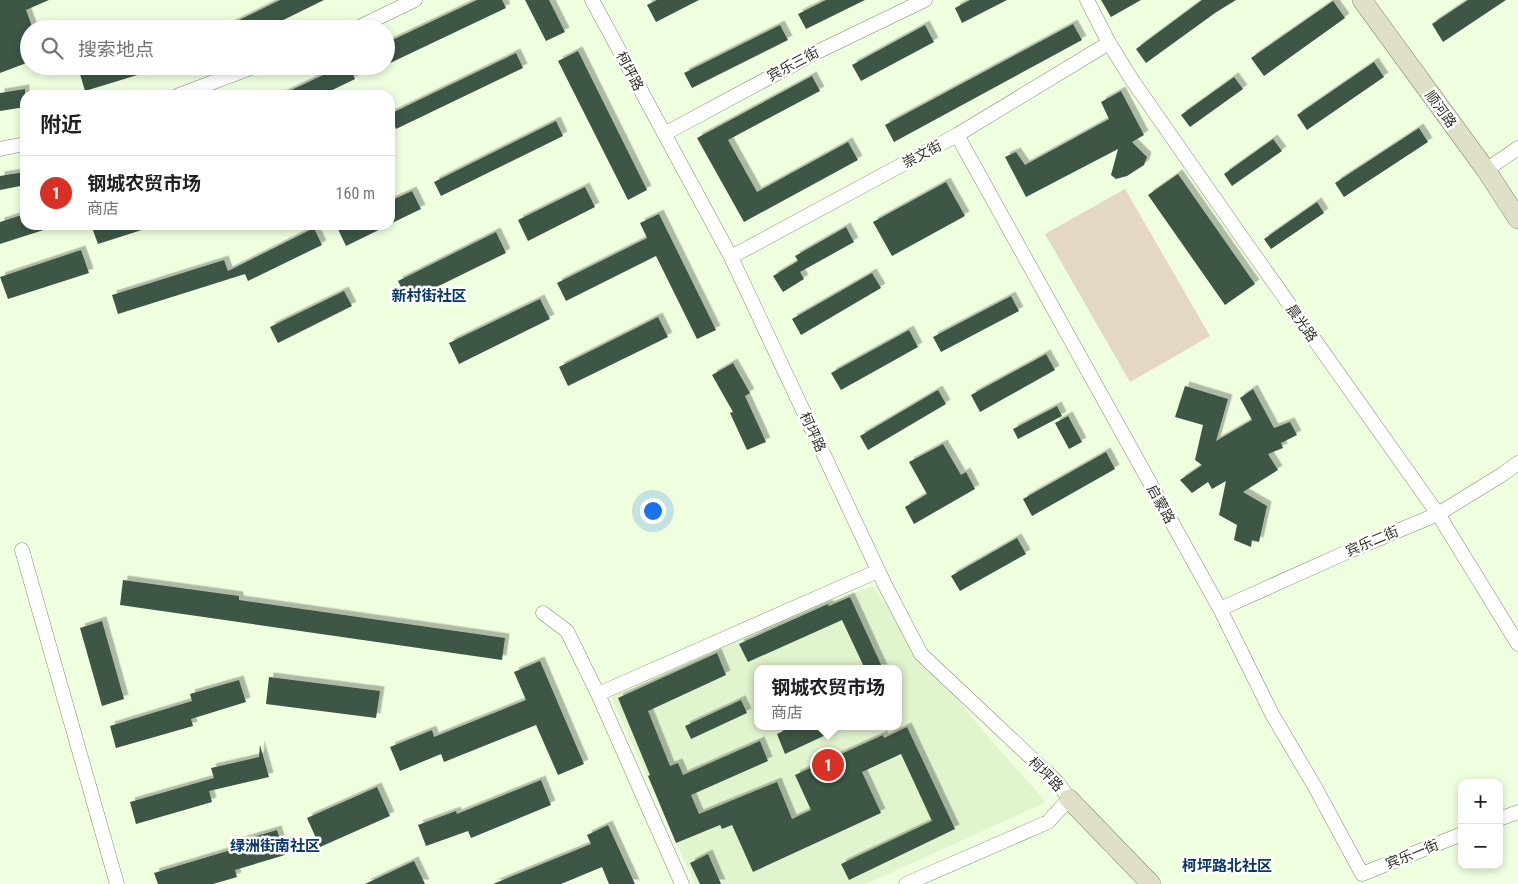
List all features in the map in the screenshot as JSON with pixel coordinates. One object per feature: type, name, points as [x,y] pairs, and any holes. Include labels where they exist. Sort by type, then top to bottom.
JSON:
[{"type":"street","points":[[374,20],[415,0]]},
{"type":"street","name":"柯坪路","points":[[592,0],[731,257],[878,571],[921,654],[1058,783],[1069,798],[1048,822],[906,884]]},
{"type":"street","name":"宾乐三街","points":[[664,134],[815,52],[926,0]]},
{"type":"street","name":"晨光路","points":[[1087,0],[1109,43],[1132,80],[1242,239],[1438,514],[1518,644]]},
{"type":"street","name":"顺河路","points":[[1362,0],[1486,170],[1518,219]]},
{"type":"street","name":"崇文街","points":[[731,257],[957,135],[1109,43]]},
{"type":"street","points":[[192,90],[232,75]]},
{"type":"street","name":"启蒙路","points":[[957,135],[1220,609],[1272,714],[1315,787],[1362,874]]},
{"type":"street","points":[[0,149],[20,145]]},
{"type":"street","points":[[1486,170],[1518,148]]},
{"type":"street","name":"宾乐二街","points":[[1220,609],[1347,552],[1438,514],[1518,463]]},
{"type":"street","points":[[22,550],[117,884]]},
{"type":"street","points":[[598,694],[878,571]]},
{"type":"street","points":[[543,613],[568,631],[682,884]]},
{"type":"street","points":[[1069,798],[1151,884]]},
{"type":"street","points":[[1503,818],[1518,812]]},
{"type":"street","name":"宾乐一街","points":[[1362,874],[1458,836]]},
{"type":"shaded area","points":[[1125,189],[1210,336],[1130,382],[1045,234]]},
{"type":"shaded area","points":[[872,586],[981,729],[1046,802],[866,884],[695,884],[608,689]]},
{"type":"building","points":[[0,0],[49,0],[26,10],[30,20],[20,20],[20,65],[0,73]]},
{"type":"building","points":[[280,0],[324,0],[283,20],[239,20]]},
{"type":"building","points":[[477,0],[502,0],[506,8],[395,61],[395,39]]},
{"type":"building","points":[[525,0],[549,0],[565,32],[546,41]]},
{"type":"building","points":[[657,0],[699,0],[656,22],[647,5]]},
{"type":"building","points":[[826,0],[865,0],[806,29],[798,14]]},
{"type":"building","points":[[970,0],[1007,0],[962,23],[955,8]]},
{"type":"building","points":[[1101,0],[1141,0],[1111,17]]},
{"type":"building","points":[[1202,0],[1236,0],[1146,63],[1136,49]]},
{"type":"building","points":[[1468,0],[1506,0],[1443,42],[1432,24]]},
{"type":"building","points":[[1333,1],[1345,18],[1264,76],[1251,58]]},
{"type":"building","points":[[1073,24],[1082,40],[894,142],[885,125]]},
{"type":"building","points":[[780,25],[788,40],[692,88],[684,73]]},
{"type":"building","points":[[925,25],[934,42],[861,81],[852,65]]},
{"type":"building","points":[[578,51],[647,190],[628,200],[558,61]]},
{"type":"building","points":[[516,53],[523,68],[396,129],[395,112]]},
{"type":"building","points":[[1374,62],[1384,77],[1307,130],[1297,115]]},
{"type":"building","points":[[80,75],[137,75],[88,90],[85,90]]},
{"type":"building","points":[[323,75],[353,75],[355,79],[332,90],[292,90]]},
{"type":"building","points":[[812,76],[820,91],[728,140],[757,192],[848,142],[858,160],[744,222],[697,138]]},
{"type":"building","points":[[1234,77],[1243,89],[1190,127],[1181,115]]},
{"type":"building","points":[[25,89],[20,90],[20,108],[0,111],[0,93]]},
{"type":"building","points":[[1121,91],[1144,135],[1132,142],[1147,157],[1144,165],[1127,176],[1116,179],[1111,175],[1118,149],[1026,197],[1005,157],[1016,152],[1025,165],[1109,119],[1101,102]]},
{"type":"building","points":[[556,121],[563,136],[441,196],[434,182]]},
{"type":"building","points":[[1419,128],[1428,142],[1344,197],[1335,183]]},
{"type":"building","points":[[1273,139],[1282,151],[1232,186],[1224,174]]},
{"type":"building","points":[[20,173],[20,186],[0,190],[0,176]]},
{"type":"building","points":[[1178,174],[1255,284],[1225,305],[1148,195]]},
{"type":"building","points":[[946,182],[965,216],[892,256],[873,222]]},
{"type":"building","points":[[585,187],[595,207],[528,241],[518,220]]},
{"type":"building","points":[[412,191],[421,209],[395,222],[395,199]]},
{"type":"building","points":[[1317,202],[1324,213],[1271,249],[1264,239]]},
{"type":"building","points":[[659,214],[716,330],[697,339],[656,256],[566,301],[557,283],[647,238],[640,223]]},
{"type":"building","points":[[20,216],[20,230],[44,230],[0,244],[0,222]]},
{"type":"building","points":[[846,227],[854,242],[800,272],[804,279],[783,292],[773,276],[798,261],[795,256]]},
{"type":"building","points":[[93,230],[142,230],[98,244]]},
{"type":"building","points":[[310,230],[315,230],[322,245],[248,281],[245,274],[118,314],[112,295],[224,260],[228,271]]},
{"type":"building","points":[[338,230],[379,230],[346,246]]},
{"type":"building","points":[[496,232],[506,253],[408,301],[398,281]]},
{"type":"building","points":[[81,250],[89,273],[8,299],[0,277]]},
{"type":"building","points":[[872,273],[881,288],[801,335],[792,319]]},
{"type":"building","points":[[344,291],[352,306],[278,343],[270,327]]},
{"type":"building","points":[[1011,296],[1019,311],[941,352],[933,337]]},
{"type":"building","points":[[540,299],[550,319],[459,364],[449,343]]},
{"type":"building","points":[[658,317],[668,337],[568,386],[559,367]]},
{"type":"building","points":[[909,330],[918,347],[841,390],[831,373]]},
{"type":"building","points":[[1046,354],[1055,370],[980,412],[971,395]]},
{"type":"building","points":[[733,363],[750,393],[745,396],[766,442],[747,450],[730,413],[733,412],[712,375]]},
{"type":"building","points":[[1185,386],[1228,399],[1216,441],[1252,420],[1240,398],[1253,389],[1274,428],[1290,422],[1297,435],[1281,443],[1283,448],[1268,454],[1278,470],[1243,492],[1267,506],[1259,542],[1252,540],[1251,547],[1234,540],[1237,525],[1219,515],[1226,481],[1212,489],[1208,482],[1192,493],[1180,480],[1202,465],[1195,460],[1203,425],[1175,417]]},
{"type":"building","points":[[938,390],[946,404],[868,450],[860,436]]},
{"type":"building","points":[[1057,406],[1062,416],[1018,439],[1013,429]]},
{"type":"building","points":[[1068,416],[1082,442],[1069,449],[1055,423]]},
{"type":"building","points":[[943,444],[961,475],[966,472],[975,489],[914,524],[905,507],[927,494],[909,462]]},
{"type":"building","points":[[1106,452],[1115,469],[1032,516],[1023,499]]},
{"type":"building","points":[[1017,538],[1026,554],[960,591],[951,576]]},
{"type":"building","points":[[123,580],[239,596],[239,600],[505,638],[502,660],[120,605]]},
{"type":"building","points":[[850,597],[881,665],[863,665],[842,620],[748,662],[739,644],[828,604],[829,606]]},
{"type":"building","points":[[102,621],[124,699],[102,706],[80,628]]},
{"type":"building","points":[[717,653],[726,675],[648,711],[670,766],[678,763],[683,775],[760,741],[768,761],[691,795],[699,814],[777,782],[792,819],[811,810],[795,775],[883,735],[884,738],[907,727],[955,829],[849,880],[841,864],[932,821],[901,754],[862,772],[881,813],[753,872],[732,825],[722,829],[720,825],[676,843],[618,698]]},
{"type":"building","points":[[540,661],[584,764],[558,775],[536,725],[444,762],[441,754],[400,771],[390,747],[432,730],[434,737],[526,700],[514,672]]},
{"type":"building","points":[[269,677],[380,691],[376,718],[266,704]]},
{"type":"building","points":[[239,680],[246,702],[191,719],[193,726],[116,748],[110,726],[192,701],[190,694]]},
{"type":"building","points":[[741,700],[747,713],[691,739],[685,726]]},
{"type":"building","points":[[786,730],[836,730],[785,754],[777,734]]},
{"type":"building","points":[[260,745],[269,777],[209,791],[212,802],[136,824],[130,802],[214,778],[211,768],[259,757]]},
{"type":"building","points":[[541,780],[551,805],[471,838],[468,831],[426,846],[418,825],[456,811],[457,814]]},
{"type":"building","points":[[377,787],[390,816],[320,847],[307,818]]},
{"type":"building","points":[[608,825],[635,884],[609,884],[602,867],[561,884],[493,884],[591,844],[587,835]]},
{"type":"building","points":[[277,830],[285,855],[235,870],[237,877],[213,884],[158,884],[154,873],[234,849],[233,843]]},
{"type":"building","points":[[708,854],[721,884],[700,884],[690,863]]},
{"type":"building","points":[[414,861],[425,884],[365,884]]},
{"type":"place","name":"钢城农贸市场","points":[[828,765]]},
{"type":"district","name":"新村街社区","points":[[429,296]]},
{"type":"district","name":"绿洲街南社区","points":[[275,846]]},
{"type":"district","name":"柯坪路北社区","points":[[1227,866]]}]
